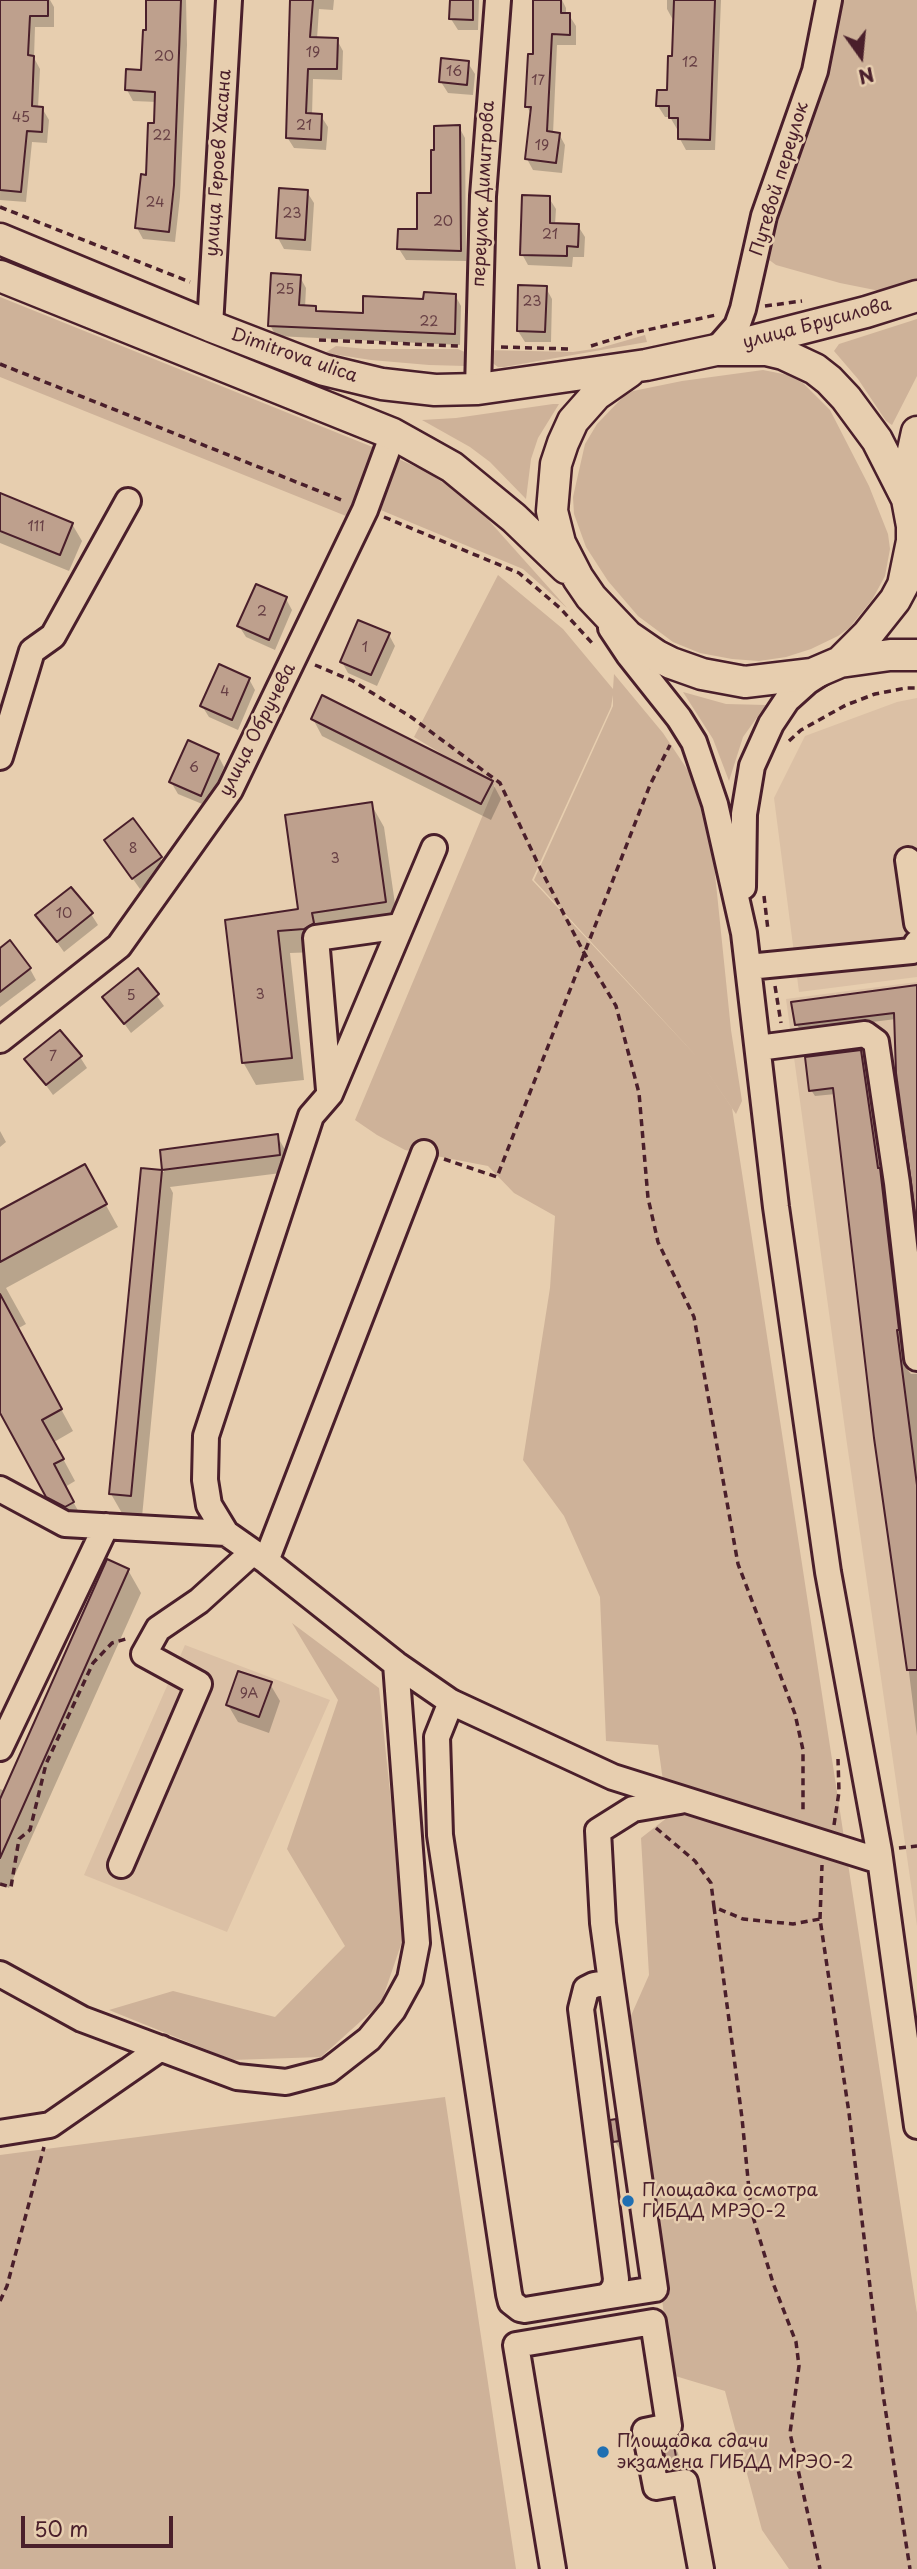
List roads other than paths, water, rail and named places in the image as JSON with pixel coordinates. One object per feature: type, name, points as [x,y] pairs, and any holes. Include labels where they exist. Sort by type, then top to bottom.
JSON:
[{"type":"main road","name":"Dimitrova ulica","points":[[0,239],[212,313],[324,370],[365,381],[435,390],[478,389],[646,365]]},
{"type":"main road","name":"Dimitrova ulica","points":[[0,276],[393,434],[461,475],[514,518],[578,578]]},
{"type":"main road","name":"улица Брусилова","points":[[716,350],[800,330],[917,296]]},
{"type":"main road","points":[[909,501],[877,440],[846,398],[822,374],[801,361],[774,352],[716,350],[646,365],[624,375],[596,395],[573,421],[563,443],[556,464],[552,511],[560,543],[578,578],[596,604],[628,636],[671,663],[702,674],[745,682],[801,676],[835,664],[890,655],[917,655]]},
{"type":"main road","points":[[835,664],[868,634],[895,600],[903,585],[912,541],[909,501],[917,432]]},
{"type":"street","name":"улица Героев Хасана","points":[[212,313],[212,273],[229,0]]},
{"type":"street","name":"переулок Димитрова","points":[[478,389],[483,196],[498,0]]},
{"type":"street","name":"Путевой переулок","points":[[716,350],[737,326],[743,309],[764,216],[815,71],[829,0]]},
{"type":"street","name":"улица Обручева","points":[[0,1040],[119,946],[230,790],[366,509],[393,434]]},
{"type":"street","points":[[0,757],[32,650],[53,636],[128,501]]},
{"type":"street","points":[[596,604],[629,655],[694,741],[715,804],[744,933],[775,1207],[828,1572],[880,1861],[917,2126]]},
{"type":"street","points":[[744,933],[744,814],[752,766],[771,724],[787,700],[807,682],[835,664]]},
{"type":"street","points":[[434,848],[330,1094],[311,1116],[206,1436],[205,1480],[209,1505],[226,1533],[396,1664],[451,1702],[612,1777],[880,1861]]},
{"type":"street","points":[[908,860],[917,923]]},
{"type":"street","points":[[330,1094],[316,938],[401,926]]},
{"type":"street","points":[[748,967],[912,951],[917,943]]},
{"type":"street","points":[[758,1048],[865,1034],[876,1042],[897,1183],[917,1358]]},
{"type":"street","points":[[121,1864],[198,1684],[144,1654],[158,1629],[259,1557],[424,1153]]},
{"type":"street","points":[[0,1489],[65,1524],[226,1533]]},
{"type":"street","points":[[0,1748],[106,1526]]},
{"type":"street","points":[[0,1974],[82,2019],[237,2077],[286,2082],[328,2071],[369,2039],[393,2010],[410,1979],[417,1943],[396,1664]]},
{"type":"street","points":[[451,1702],[437,1737],[440,1835],[509,2294],[515,2306],[525,2310],[650,2290],[617,2106],[625,2082],[603,1923],[598,1831],[632,1810],[684,1800]]},
{"type":"street","points":[[604,2297],[613,2290],[616,2279],[581,2009],[586,1989],[594,1984],[611,1982]]},
{"type":"street","points":[[0,2133],[50,2125],[160,2048]]},
{"type":"street","points":[[553,2569],[516,2345],[653,2322],[669,2426],[645,2431],[656,2487],[685,2482],[701,2569]]},
{"type":"place","name":"Площадка осмотра ГИБДД МРЭО-2","points":[[628,2201]]},
{"type":"place","name":"Площадка сдачи экзамена ГИБДД МРЭО-2","points":[[603,2452]]}]
